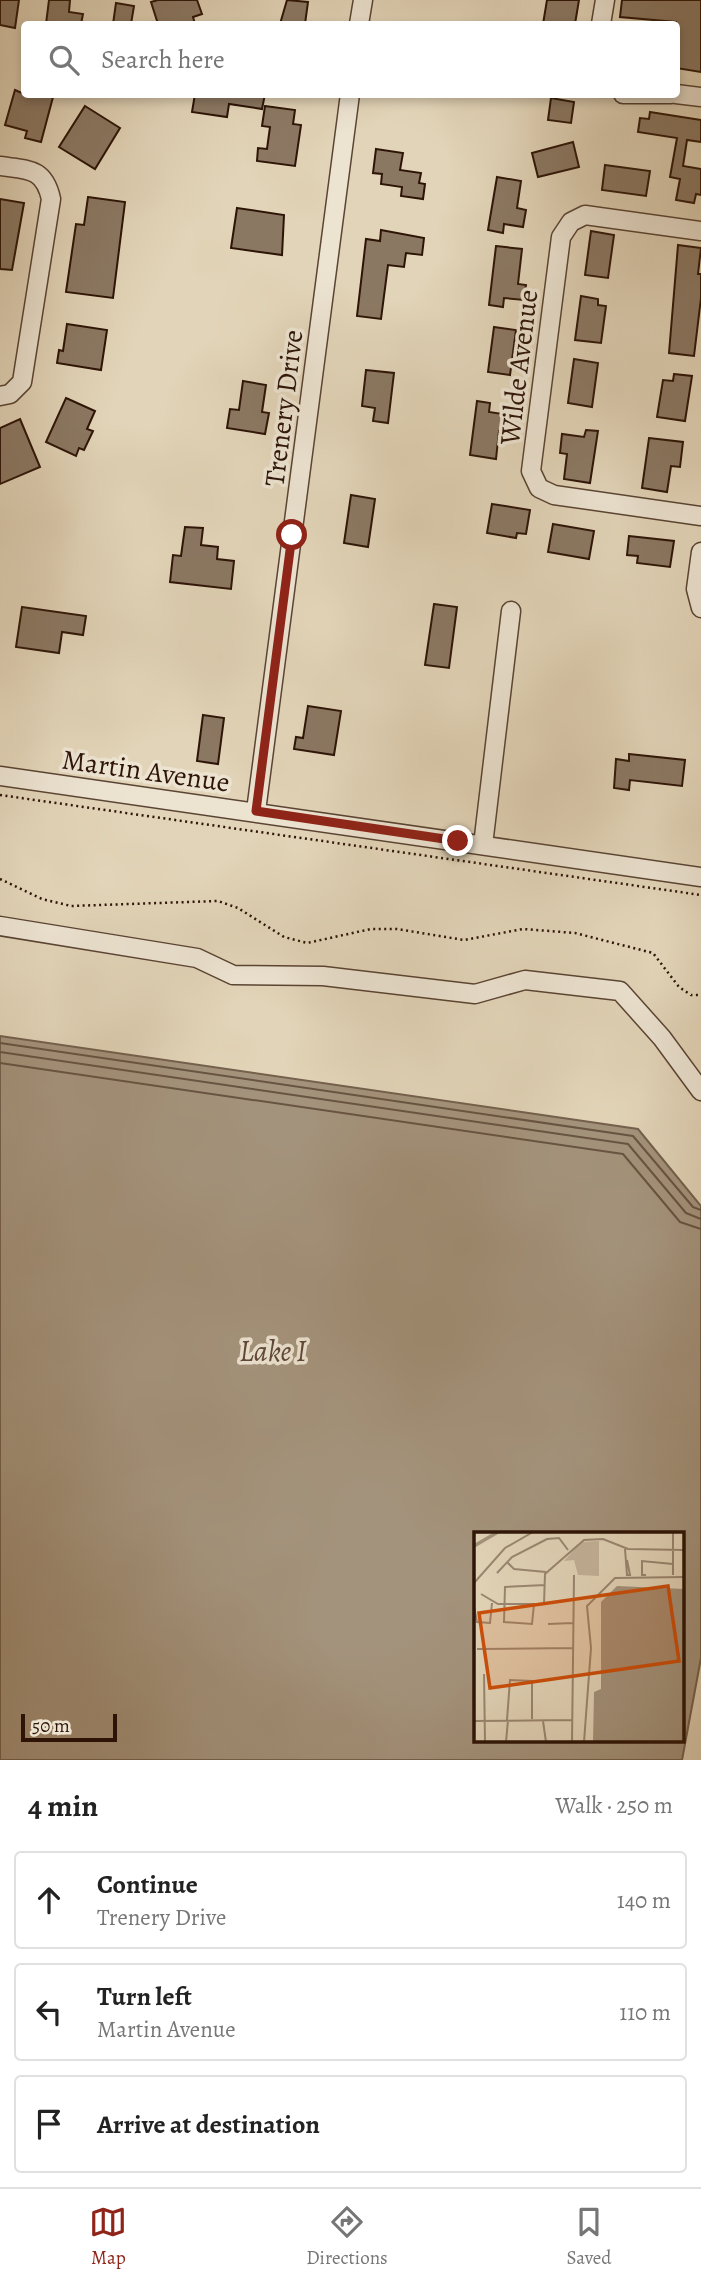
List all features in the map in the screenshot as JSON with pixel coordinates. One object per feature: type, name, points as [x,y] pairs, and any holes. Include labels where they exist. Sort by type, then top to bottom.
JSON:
[{"type":"street","points":[[360,21],[363,0]]},
{"type":"street","points":[[602,21],[605,0]]},
{"type":"street","points":[[680,94],[701,97]]},
{"type":"street","name":"Trenery Drive","points":[[256,811],[349,98]]},
{"type":"street","points":[[0,166],[32,171],[41,176],[48,184],[51,199],[22,382],[10,394],[0,396]]},
{"type":"street","name":"Wilde Avenue","points":[[701,230],[585,215],[571,222],[561,237],[531,471],[539,488],[554,495],[701,516]]},
{"type":"street","points":[[700,608],[696,589],[701,552]]},
{"type":"street","points":[[483,845],[511,611]]},
{"type":"street","name":"Martin Avenue","points":[[0,776],[701,877]]},
{"type":"street","points":[[0,926],[197,958],[233,975],[323,976],[475,995],[525,981],[620,991],[663,1038],[701,1091]]},
{"type":"path","points":[[0,795],[701,895]]},
{"type":"path","points":[[0,879],[41,900],[71,906],[218,901],[238,908],[284,937],[307,943],[371,929],[397,929],[464,940],[523,929],[575,933],[653,953],[679,987],[691,995],[701,995]]},
{"type":"water","name":"Lake I","points":[[0,1036],[638,1129],[701,1206],[701,1658],[682,1760],[0,1760]]},
{"type":"building","points":[[0,0],[19,0],[15,28],[0,25]]},
{"type":"building","points":[[49,0],[70,0],[69,12],[83,14],[82,21],[46,21]]},
{"type":"building","points":[[197,0],[202,14],[193,17],[194,21],[157,21],[151,2]]},
{"type":"building","points":[[287,0],[308,2],[305,21],[281,21]]},
{"type":"building","points":[[547,0],[579,0],[576,21],[544,21]]},
{"type":"building","points":[[622,0],[701,0],[701,72],[680,69],[680,21],[620,17]]},
{"type":"building","points":[[116,3],[134,6],[132,21],[113,21]]},
{"type":"building","points":[[15,90],[21,93],[21,98],[53,98],[41,142],[25,138],[27,131],[5,125]]},
{"type":"building","points":[[194,98],[264,98],[262,109],[229,104],[227,117],[192,112]]},
{"type":"building","points":[[551,98],[574,102],[571,123],[548,120]]},
{"type":"building","points":[[85,106],[120,128],[95,169],[59,147]]},
{"type":"building","points":[[265,106],[295,110],[293,124],[301,125],[295,166],[257,161],[258,148],[267,149],[270,127],[262,126]]},
{"type":"building","points":[[650,112],[701,120],[701,142],[687,140],[683,166],[701,169],[701,195],[696,194],[694,203],[676,200],[680,179],[670,177],[677,138],[638,132],[640,118],[649,119]]},
{"type":"building","points":[[573,142],[579,167],[538,177],[532,153]]},
{"type":"building","points":[[376,149],[403,153],[400,170],[421,173],[419,183],[425,184],[423,199],[401,196],[402,187],[381,184],[382,174],[373,173]]},
{"type":"building","points":[[605,165],[650,171],[646,196],[602,190]]},
{"type":"building","points":[[497,177],[521,181],[517,208],[526,210],[523,227],[504,224],[503,233],[488,230]]},
{"type":"building","points":[[88,197],[125,202],[113,298],[66,292],[76,224],[84,225]]},
{"type":"building","points":[[0,199],[24,203],[12,270],[0,269]]},
{"type":"building","points":[[237,208],[284,215],[282,255],[231,248]]},
{"type":"building","points":[[381,230],[424,238],[422,255],[406,253],[404,267],[388,265],[381,319],[357,316],[366,239],[380,241]]},
{"type":"building","points":[[591,231],[614,235],[608,278],[585,275]]},
{"type":"building","points":[[678,245],[701,248],[698,274],[701,274],[701,298],[694,356],[669,353]]},
{"type":"building","points":[[496,246],[522,249],[518,284],[526,285],[524,300],[504,298],[503,307],[489,305]]},
{"type":"building","points":[[581,296],[598,299],[598,305],[606,306],[601,343],[575,340]]},
{"type":"building","points":[[67,324],[107,330],[101,370],[57,363],[59,350],[63,351]]},
{"type":"building","points":[[494,327],[516,330],[510,375],[488,372]]},
{"type":"building","points":[[574,359],[598,363],[592,407],[568,403]]},
{"type":"building","points":[[366,370],[394,373],[388,423],[373,421],[375,408],[362,406]]},
{"type":"building","points":[[674,374],[692,376],[685,421],[657,417],[663,380],[673,381]]},
{"type":"building","points":[[243,381],[266,385],[262,412],[269,413],[265,434],[227,428],[230,409],[239,410]]},
{"type":"building","points":[[66,398],[95,411],[87,429],[93,431],[84,450],[79,448],[76,456],[46,442]]},
{"type":"building","points":[[477,401],[490,403],[489,412],[509,415],[507,432],[499,431],[496,459],[470,455]]},
{"type":"building","points":[[20,419],[40,467],[0,484],[0,428]]},
{"type":"building","points":[[586,430],[598,431],[590,483],[564,479],[567,454],[560,453],[562,434],[584,437]]},
{"type":"building","points":[[649,438],[683,442],[680,467],[671,466],[667,492],[642,488]]},
{"type":"building","points":[[351,495],[375,499],[368,547],[344,543]]},
{"type":"building","points":[[492,504],[530,510],[526,534],[517,533],[516,538],[487,533]]},
{"type":"building","points":[[553,524],[594,531],[589,559],[548,552]]},
{"type":"building","points":[[185,527],[203,528],[201,545],[218,547],[217,559],[234,561],[231,589],[170,582],[173,555],[181,556]]},
{"type":"building","points":[[629,536],[674,541],[670,567],[637,563],[638,556],[627,555]]},
{"type":"building","points":[[434,604],[457,607],[449,668],[425,665]]},
{"type":"building","points":[[22,607],[86,616],[83,635],[62,632],[59,653],[16,647]]},
{"type":"building","points":[[308,706],[341,711],[334,755],[294,749],[296,737],[303,738]]},
{"type":"building","points":[[203,715],[224,718],[218,764],[197,761]]},
{"type":"building","points":[[629,754],[685,760],[682,786],[630,780],[629,790],[614,788],[616,759],[629,761]]},
{"type":"route","points":[[292,535],[256,811],[458,841]]}]
